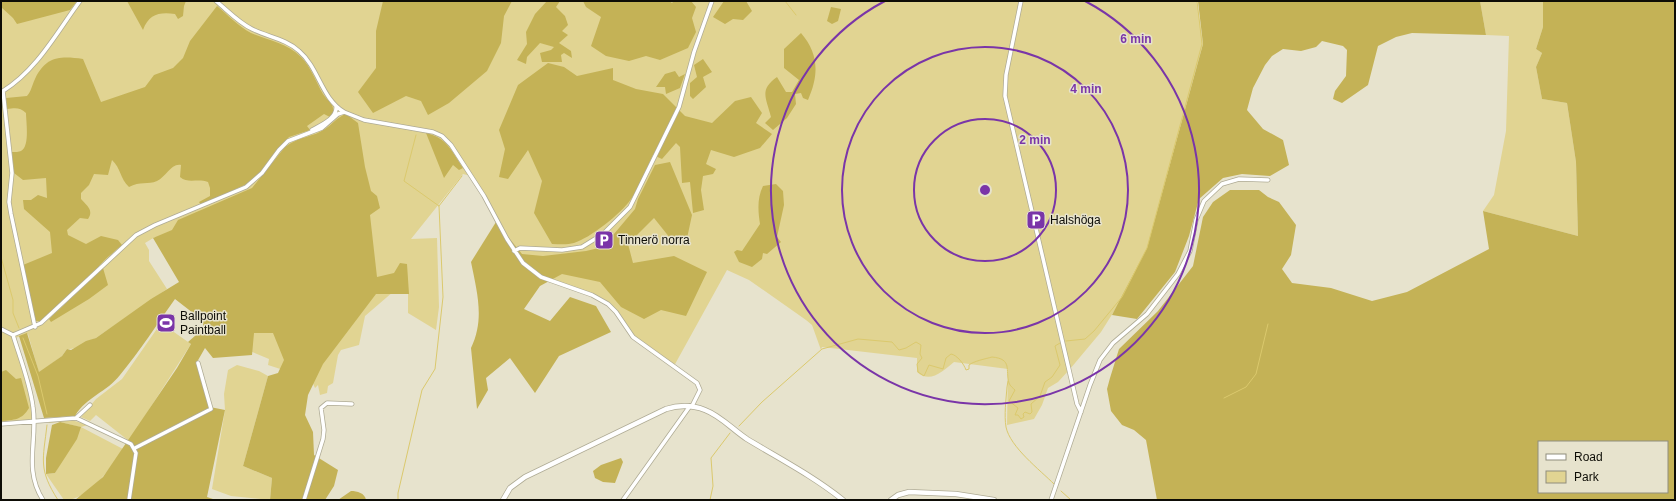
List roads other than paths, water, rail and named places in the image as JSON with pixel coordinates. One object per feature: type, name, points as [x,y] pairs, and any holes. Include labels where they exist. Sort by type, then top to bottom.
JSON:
[{"type":"street","points":[[34,327],[9,202],[12,173],[2,91],[28,72],[80,1]]},
{"type":"street","points":[[216,1],[247,26],[284,41],[300,52],[308,61],[326,93],[336,106],[344,112],[364,120],[433,132],[445,138],[484,196],[514,251],[523,263],[541,277],[598,298],[612,308],[632,337],[697,383],[700,390],[691,406],[622,500]]},
{"type":"street","points":[[514,251],[520,248],[567,250],[582,247],[603,234],[630,207],[679,106],[694,52],[712,1]]},
{"type":"street","points":[[1021,1],[1006,75],[1005,96],[1077,404],[1081,412]]},
{"type":"street","points":[[308,132],[332,117],[336,110],[336,106]]},
{"type":"street","points":[[1,329],[13,335],[41,323],[136,235],[155,225],[246,186],[262,173],[284,144],[308,132],[322,128],[338,114],[344,112]]},
{"type":"street","points":[[1051,500],[1096,370],[1112,343],[1147,314],[1183,266],[1190,251],[1196,220],[1204,201],[1222,184],[1239,179],[1268,180]]},
{"type":"street","points":[[13,335],[33,407],[32,472],[36,486],[44,500]]},
{"type":"street","points":[[135,448],[212,409],[198,363]]},
{"type":"street","points":[[304,500],[323,439],[324,430],[321,408],[327,403],[352,404]]},
{"type":"street","points":[[76,418],[90,405]]},
{"type":"street","points":[[503,500],[514,485],[529,475],[666,409],[677,406],[691,406],[704,409],[718,416],[747,439],[819,481],[843,500]]},
{"type":"street","points":[[1,424],[76,418],[128,443],[135,448],[136,453],[129,500]]},
{"type":"street","points":[[891,500],[898,495],[909,492],[956,494],[994,500]]},
{"type":"waterway","points":[[785,1],[796,15]]},
{"type":"waterway","points":[[1066,341],[1085,339],[1094,331],[1122,297],[1147,248],[1202,44],[1197,1]]},
{"type":"waterway","points":[[398,500],[398,493],[422,390],[435,369],[443,297],[439,206],[404,181],[416,135]]},
{"type":"waterway","points":[[439,206],[462,176]]},
{"type":"waterway","points":[[1,257],[13,300],[13,313],[19,328]]},
{"type":"waterway","points":[[1224,398],[1246,387],[1256,374],[1268,324]]},
{"type":"waterway","points":[[23,338],[38,376],[47,414]]},
{"type":"waterway","points":[[739,426],[762,402],[822,349],[858,339],[892,342],[899,350],[916,342],[921,345],[920,354],[922,358],[917,364],[918,372],[924,376],[929,365],[943,369],[946,358],[951,354],[960,360],[966,370],[969,369],[969,365],[977,361],[992,357],[999,358],[1006,363],[1009,383],[1015,390],[1009,401],[1018,408],[1015,415],[1018,415],[1021,419],[1024,417],[1023,414],[1025,412],[1030,414],[1032,412],[1031,404],[1040,396],[1045,382],[1052,377],[1060,365],[1055,346],[1060,343]]},
{"type":"waterway","points":[[1008,381],[1005,418],[1009,435],[1026,458],[1054,484]]},
{"type":"waterway","points":[[47,425],[43,456],[45,472],[47,480],[58,500]]},
{"type":"waterway","points":[[710,500],[713,486],[711,458],[730,433]]},
{"type":"waterway","points":[[1061,491],[1071,500]]},
{"type":"place","name":"Halshöga","points":[[1036,220]]},
{"type":"place","name":"Tinnerö norra","points":[[604,240]]},
{"type":"place","name":"Ballpoint Paintball","points":[[166,323]]}]
